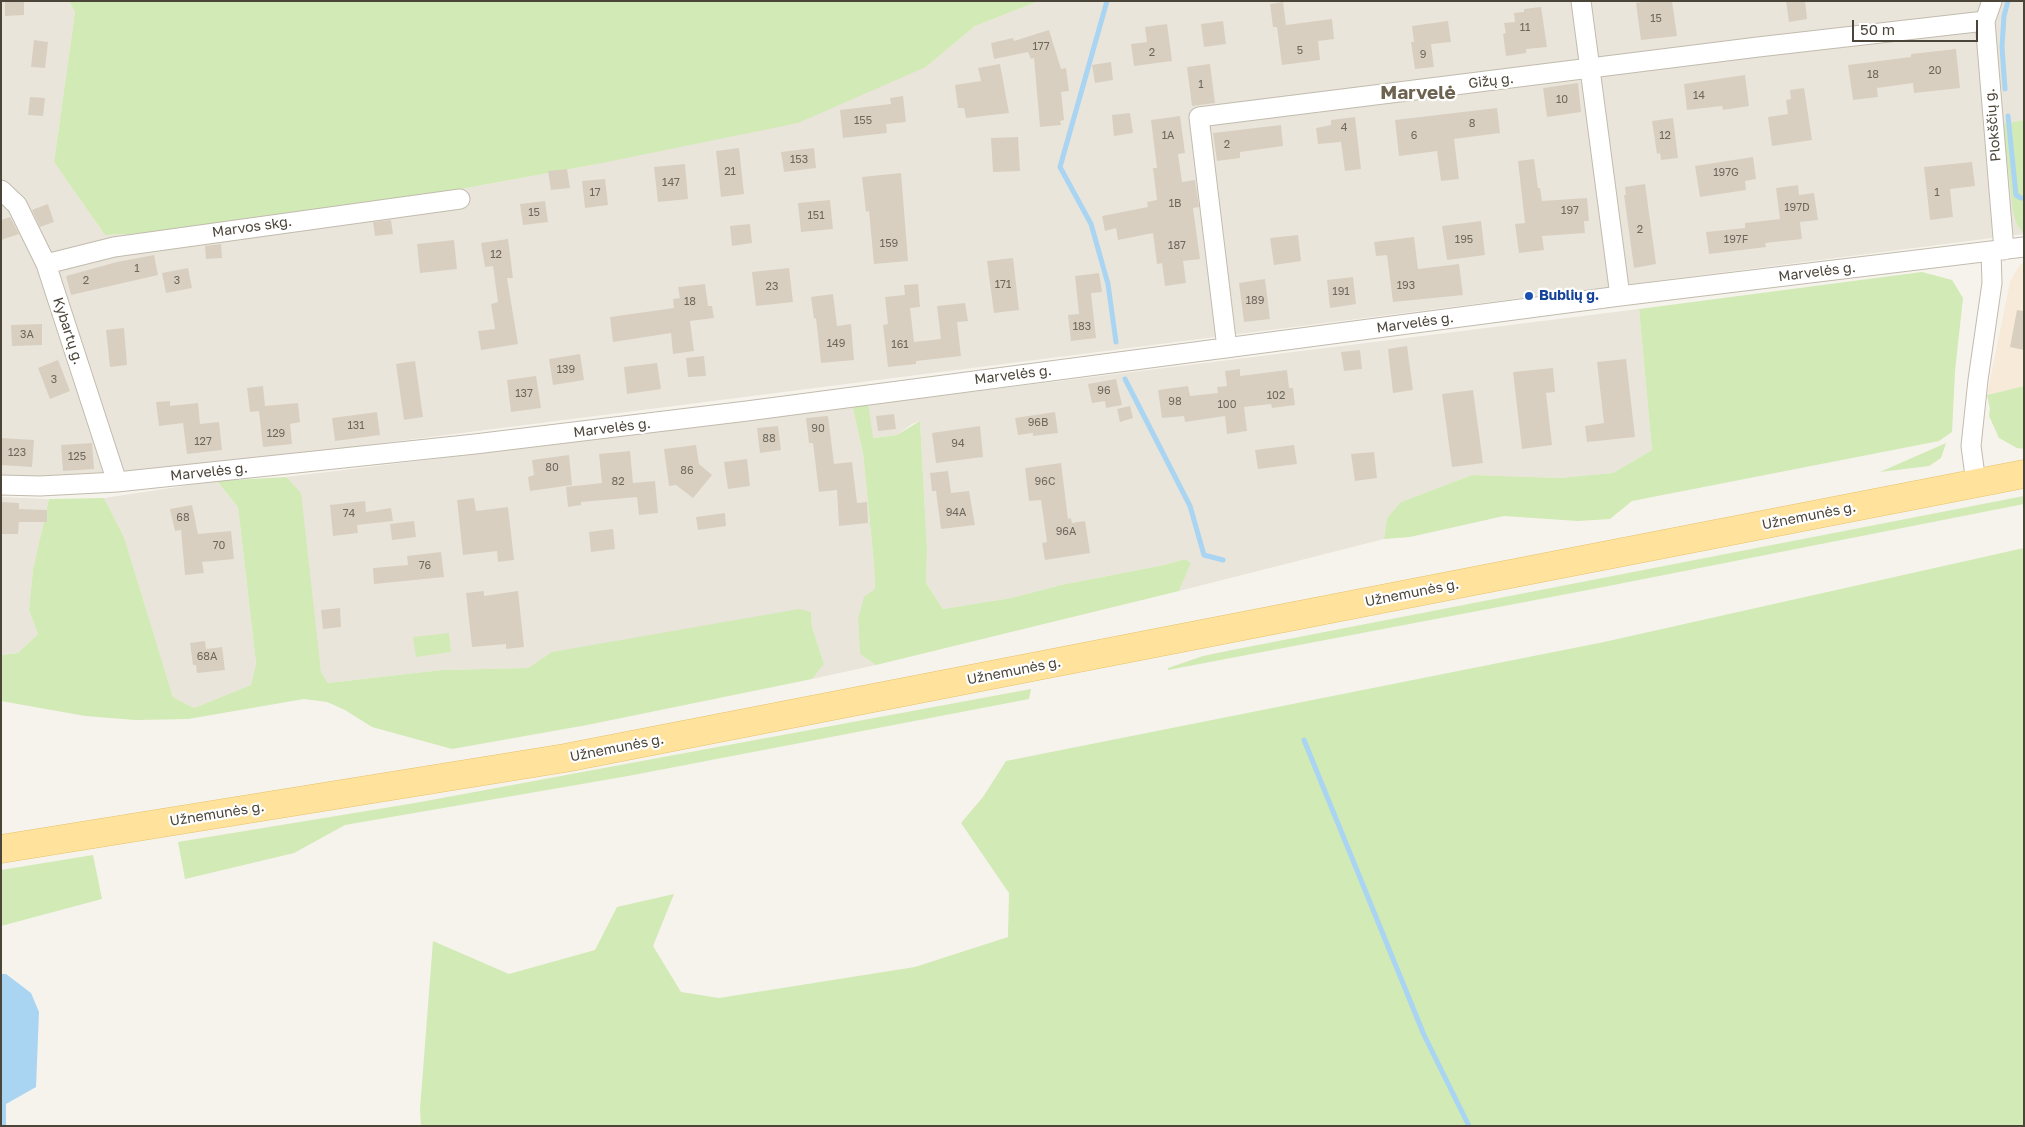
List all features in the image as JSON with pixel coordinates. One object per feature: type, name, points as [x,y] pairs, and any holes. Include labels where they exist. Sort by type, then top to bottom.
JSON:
[{"type":"main road","name":"Užnemunės g.","points":[[1,848],[565,758],[2024,474]]},
{"type":"street","points":[[1581,1],[1620,296]]},
{"type":"street","name":"Plokščių g.","points":[[1976,483],[1971,446],[1978,380],[1997,251],[1985,21],[1992,1]]},
{"type":"street","name":"Gižų g.","points":[[1227,348],[1199,117],[1985,21]]},
{"type":"street","name":"Kybartų g.","points":[[1,190],[17,205],[46,264],[117,482]]},
{"type":"street","name":"Marvos skg.","points":[[46,264],[114,247],[460,199]]},
{"type":"street","name":"Marvelės g.","points":[[1,485],[40,486],[117,482],[513,440],[1620,296],[2024,247]]},
{"type":"shaded area","points":[[1,1],[69,1],[75,12],[54,162],[105,235],[173,232],[303,218],[592,165],[926,67],[975,26],[1039,1],[2024,1],[2024,120],[2004,124],[2017,225],[2024,234],[352,447],[100,475],[42,478],[1,475]]},
{"type":"shaded area","points":[[2024,262],[2024,386],[1987,395],[2010,282],[2019,266]]},
{"type":"shaded area","points":[[1639,309],[1652,450],[1613,473],[1559,478],[1472,475],[1401,502],[1387,518],[1384,539],[1179,591],[1191,563],[1185,559],[1164,565],[1061,585],[1011,598],[943,609],[926,583],[927,549],[920,421],[912,424],[897,435],[872,438],[868,403],[891,402]]},
{"type":"shaded area","points":[[852,404],[863,453],[875,589],[858,620],[860,654],[876,665],[812,679],[824,664],[812,627],[811,612],[553,652],[528,668],[442,670],[328,683],[321,672],[286,477],[688,428]]},
{"type":"shaded area","points":[[217,481],[238,507],[256,663],[251,685],[194,708],[173,697],[124,537],[104,498]]},
{"type":"shaded area","points":[[1,497],[49,499],[33,569],[29,610],[38,634],[18,653],[1,655]]},
{"type":"green space","points":[[69,1],[1039,1],[975,26],[926,67],[798,123],[592,165],[303,218],[173,232],[105,235],[54,162],[75,12]]},
{"type":"green space","points":[[2024,120],[2024,234],[2017,225],[2013,211],[2003,124]]},
{"type":"green space","points":[[1922,272],[1952,280],[1963,298],[1955,371],[1952,432],[1939,441],[1632,501],[1610,519],[1578,521],[1504,516],[1410,537],[1384,539],[1387,518],[1401,502],[1472,475],[1559,478],[1613,473],[1652,450],[1639,309]]},
{"type":"green space","points":[[2024,386],[2024,449],[2017,448],[1999,438],[1989,416],[1990,409],[1987,395]]},
{"type":"green space","points":[[868,403],[873,438],[897,435],[920,421],[927,549],[926,583],[943,609],[1011,598],[1061,585],[1164,565],[1185,559],[1191,563],[1179,591],[876,665],[860,654],[858,620],[864,597],[875,589],[863,453],[852,404]]},
{"type":"green space","points":[[1946,443],[1941,458],[1929,466],[1880,472]]},
{"type":"green space","points":[[286,477],[301,493],[321,672],[328,683],[442,670],[528,668],[552,652],[799,609],[811,612],[812,627],[824,664],[812,679],[587,725],[452,749],[372,727],[345,710],[327,702],[304,699],[188,719],[136,720],[85,716],[1,701],[1,655],[18,653],[38,634],[29,610],[33,569],[49,499],[104,498],[124,537],[173,697],[194,708],[251,685],[256,663],[238,507],[217,481]]},
{"type":"green space","points":[[2024,496],[2024,504],[1168,670],[1168,668],[1203,656],[1232,650]]},
{"type":"green space","points":[[2024,548],[2024,1126],[421,1126],[420,1109],[433,941],[509,974],[595,950],[617,907],[674,894],[653,946],[681,992],[719,998],[915,967],[1008,937],[1009,893],[961,823],[983,797],[1006,761],[1604,642]]},
{"type":"green space","points":[[449,633],[451,652],[416,657],[413,637]]},
{"type":"green space","points":[[1031,689],[1029,699],[628,776],[345,825],[294,853],[185,879],[178,842],[415,803]]},
{"type":"green space","points":[[93,855],[102,899],[1,926],[1,870]]},
{"type":"water","points":[[1,974],[6,974],[31,993],[39,1012],[36,1087],[6,1104],[6,1126],[1,1126]]},
{"type":"building","points":[[5,1],[24,1],[24,15],[5,16]]},
{"type":"building","points":[[1672,1],[1677,36],[1641,40],[1636,3]]},
{"type":"building","points":[[1786,1],[1805,1],[1807,19],[1789,22]]},
{"type":"building","points":[[1283,2],[1286,25],[1332,19],[1334,39],[1318,41],[1320,60],[1282,65],[1277,27],[1273,27],[1270,4]]},
{"type":"building","points":[[1541,7],[1547,47],[1526,49],[1526,53],[1506,56],[1503,34],[1506,33],[1504,23],[1515,22],[1514,13],[1524,12],[1524,9]]},
{"type":"building","points":[[1223,21],[1226,44],[1204,47],[1201,24]]},
{"type":"building","points":[[1448,21],[1451,42],[1431,44],[1434,67],[1415,69],[1411,42],[1414,42],[1412,26]]},
{"type":"building","points":[[1167,24],[1172,61],[1134,66],[1131,44],[1147,42],[1145,27]]},
{"type":"building","points":[[1049,30],[1061,69],[1066,68],[1069,91],[1061,92],[1064,120],[1060,121],[1061,125],[1040,127],[1034,58],[1031,59],[1028,52],[994,59],[991,43],[1013,38],[1014,41]]},
{"type":"building","points":[[34,40],[48,42],[45,68],[31,67]]},
{"type":"building","points":[[1956,49],[1960,88],[1914,93],[1913,83],[1877,88],[1878,97],[1853,100],[1848,65],[1911,57],[1911,54]]},
{"type":"building","points":[[1111,62],[1113,80],[1095,83],[1092,65]]},
{"type":"building","points":[[1000,64],[1009,113],[966,118],[964,108],[958,108],[955,85],[981,81],[978,68]]},
{"type":"building","points":[[1210,64],[1215,103],[1192,106],[1187,67]]},
{"type":"building","points":[[1745,75],[1749,106],[1723,110],[1722,106],[1687,110],[1684,84]]},
{"type":"building","points":[[1578,83],[1581,112],[1547,117],[1543,88]]},
{"type":"building","points":[[1804,88],[1812,140],[1772,146],[1768,117],[1788,114],[1786,100],[1791,99],[1790,90]]},
{"type":"building","points":[[903,96],[906,122],[886,124],[887,133],[843,138],[840,110],[891,104],[890,98]]},
{"type":"building","points":[[30,97],[45,98],[43,116],[28,115]]},
{"type":"building","points":[[1497,108],[1500,133],[1454,139],[1459,179],[1441,181],[1437,151],[1399,156],[1395,120]]},
{"type":"building","points":[[1130,113],[1133,133],[1114,136],[1112,115]]},
{"type":"building","points":[[1180,116],[1185,153],[1178,154],[1182,182],[1195,180],[1199,207],[1193,208],[1200,259],[1183,261],[1186,283],[1165,286],[1162,263],[1157,264],[1153,233],[1118,240],[1116,228],[1105,231],[1102,216],[1148,207],[1147,202],[1157,200],[1153,168],[1157,168],[1151,120]]},
{"type":"building","points":[[1355,117],[1361,169],[1345,171],[1341,142],[1318,144],[1316,128],[1331,125],[1331,120]]},
{"type":"building","points":[[1673,118],[1678,158],[1661,160],[1660,153],[1657,154],[1652,121]]},
{"type":"building","points":[[1281,125],[1283,146],[1240,152],[1240,158],[1217,161],[1213,133]]},
{"type":"building","points":[[1018,137],[1020,171],[993,172],[991,138]]},
{"type":"building","points":[[739,148],[744,194],[721,197],[716,151]]},
{"type":"building","points":[[814,148],[816,168],[784,172],[781,152]]},
{"type":"building","points":[[1753,157],[1756,179],[1745,181],[1746,190],[1700,197],[1695,166]]},
{"type":"building","points":[[1534,159],[1542,201],[1587,198],[1589,221],[1584,221],[1585,233],[1542,236],[1544,250],[1519,253],[1515,224],[1525,223],[1518,161]]},
{"type":"building","points":[[1972,162],[1975,186],[1950,189],[1953,217],[1930,220],[1924,167]]},
{"type":"building","points":[[685,164],[688,199],[658,202],[654,167]]},
{"type":"building","points":[[567,169],[570,188],[551,190],[548,171]]},
{"type":"building","points":[[901,173],[908,261],[874,264],[869,211],[866,212],[862,177]]},
{"type":"building","points":[[605,179],[608,205],[585,208],[582,181]]},
{"type":"building","points":[[1645,184],[1656,264],[1634,268],[1624,195],[1626,195],[1625,187]]},
{"type":"building","points":[[1798,185],[1799,195],[1814,193],[1818,220],[1800,222],[1802,239],[1765,243],[1766,247],[1709,254],[1706,232],[1745,228],[1745,223],[1780,219],[1776,188]]},
{"type":"building","points":[[830,200],[833,229],[801,232],[798,203]]},
{"type":"building","points":[[545,201],[548,222],[523,225],[520,204]]},
{"type":"building","points":[[48,204],[54,222],[40,227],[32,210]]},
{"type":"building","points":[[10,217],[19,234],[1,240],[1,220]]},
{"type":"building","points":[[391,220],[393,234],[375,236],[373,222]]},
{"type":"building","points":[[1481,221],[1485,255],[1447,260],[1442,226]]},
{"type":"building","points":[[750,224],[752,243],[732,246],[730,226]]},
{"type":"building","points":[[1298,235],[1301,261],[1274,265],[1270,238]]},
{"type":"building","points":[[1414,237],[1418,269],[1459,264],[1463,295],[1393,302],[1387,255],[1376,256],[1374,242]]},
{"type":"building","points":[[508,239],[513,278],[507,278],[518,344],[481,350],[478,331],[495,329],[491,304],[498,302],[493,266],[485,267],[481,243]]},
{"type":"building","points":[[454,240],[457,269],[420,273],[417,244]]},
{"type":"building","points":[[221,244],[222,258],[206,259],[205,246]]},
{"type":"building","points":[[154,255],[158,275],[71,295],[66,276],[117,262]]},
{"type":"building","points":[[1013,258],[1019,310],[994,313],[987,261]]},
{"type":"building","points":[[188,268],[192,288],[166,293],[162,273]]},
{"type":"building","points":[[789,268],[793,302],[756,306],[752,272]]},
{"type":"building","points":[[1099,273],[1102,292],[1091,293],[1096,338],[1071,341],[1068,315],[1079,314],[1075,276]]},
{"type":"building","points":[[1353,277],[1356,304],[1330,308],[1327,280]]},
{"type":"building","points":[[1265,279],[1270,319],[1244,322],[1239,283]]},
{"type":"building","points":[[705,284],[708,306],[712,306],[714,318],[690,321],[694,351],[673,354],[671,333],[613,342],[610,317],[674,308],[673,299],[680,298],[678,287]]},
{"type":"building","points":[[918,284],[920,307],[910,308],[914,342],[941,339],[937,306],[965,303],[968,321],[957,322],[961,356],[916,361],[916,364],[888,367],[883,325],[888,324],[885,297],[905,295],[904,285]]},
{"type":"building","points":[[833,294],[837,326],[851,324],[854,360],[821,363],[816,318],[814,319],[811,297]]},
{"type":"building","points":[[2017,310],[2024,311],[2024,350],[2010,347]]},
{"type":"building","points":[[42,324],[42,345],[12,346],[11,325]]},
{"type":"building","points":[[124,328],[127,365],[110,367],[106,330]]},
{"type":"building","points":[[1407,346],[1413,390],[1393,393],[1388,349]]},
{"type":"building","points":[[1360,350],[1362,369],[1344,371],[1341,352]]},
{"type":"building","points":[[580,354],[584,380],[553,385],[549,359]]},
{"type":"building","points":[[704,356],[706,376],[688,377],[686,358]]},
{"type":"building","points":[[1626,359],[1635,437],[1587,442],[1585,426],[1604,423],[1597,362]]},
{"type":"building","points":[[58,360],[70,391],[50,399],[38,368]]},
{"type":"building","points":[[415,361],[423,417],[404,420],[396,364]]},
{"type":"building","points":[[657,363],[661,389],[627,394],[624,367]]},
{"type":"building","points":[[1553,368],[1555,392],[1546,393],[1552,445],[1522,449],[1513,372]]},
{"type":"building","points":[[1240,369],[1240,376],[1287,370],[1289,388],[1293,388],[1295,405],[1272,408],[1271,404],[1244,407],[1247,431],[1227,434],[1225,416],[1185,422],[1184,416],[1162,418],[1158,390],[1188,386],[1190,396],[1218,393],[1217,387],[1227,386],[1225,371]]},
{"type":"building","points":[[536,376],[541,408],[511,412],[507,380]]},
{"type":"building","points":[[1116,379],[1122,405],[1106,408],[1105,401],[1092,403],[1088,384]]},
{"type":"building","points":[[263,386],[265,406],[298,403],[300,422],[290,424],[292,444],[263,447],[259,411],[250,412],[247,388]]},
{"type":"building","points":[[1473,390],[1483,463],[1452,467],[1442,394]]},
{"type":"building","points":[[170,401],[170,406],[198,403],[200,424],[219,422],[222,450],[187,454],[183,423],[159,426],[156,402]]},
{"type":"building","points":[[1130,406],[1133,418],[1120,422],[1117,409]]},
{"type":"building","points":[[377,412],[380,435],[335,441],[332,418]]},
{"type":"building","points":[[1055,412],[1058,433],[1033,436],[1033,433],[1018,435],[1015,418]]},
{"type":"building","points":[[894,414],[896,429],[878,431],[876,416]]},
{"type":"building","points":[[828,416],[834,464],[852,462],[857,503],[867,502],[868,523],[839,526],[837,490],[819,492],[813,443],[809,443],[806,418]]},
{"type":"building","points":[[778,426],[781,450],[760,453],[757,428]]},
{"type":"building","points":[[980,426],[983,457],[936,463],[932,433]]},
{"type":"building","points":[[1,438],[34,440],[32,467],[1,465]]},
{"type":"building","points":[[92,443],[94,469],[63,471],[61,445]]},
{"type":"building","points":[[696,445],[699,464],[712,475],[693,498],[676,485],[669,486],[664,449]]},
{"type":"building","points":[[1294,445],[1297,464],[1258,469],[1255,450]]},
{"type":"building","points":[[630,451],[633,483],[655,481],[658,513],[639,515],[637,497],[581,502],[581,505],[568,507],[566,487],[602,483],[599,454]]},
{"type":"building","points":[[1374,452],[1377,478],[1355,481],[1351,454]]},
{"type":"building","points":[[569,455],[572,485],[530,491],[528,477],[534,475],[532,460]]},
{"type":"building","points":[[747,459],[750,486],[728,489],[724,462]]},
{"type":"building","points":[[1061,463],[1068,519],[1071,518],[1072,523],[1085,521],[1090,553],[1045,560],[1042,543],[1047,542],[1041,500],[1029,501],[1025,468]]},
{"type":"building","points":[[948,471],[951,493],[969,491],[975,525],[941,529],[936,491],[932,491],[930,473]]},
{"type":"building","points":[[474,498],[476,511],[508,507],[514,560],[498,562],[497,551],[463,555],[457,500]]},
{"type":"building","points":[[365,501],[366,512],[391,508],[393,521],[357,525],[358,533],[333,536],[330,505]]},
{"type":"building","points":[[1,502],[19,503],[19,509],[47,510],[47,522],[19,522],[18,534],[1,534]]},
{"type":"building","points":[[192,505],[198,534],[231,531],[234,559],[202,562],[204,573],[185,575],[181,530],[175,531],[170,509]]},
{"type":"building","points":[[725,513],[726,526],[698,530],[696,517]]},
{"type":"building","points":[[414,521],[416,537],[392,540],[390,524]]},
{"type":"building","points":[[613,529],[615,549],[591,552],[589,532]]},
{"type":"building","points":[[441,552],[444,577],[374,584],[373,568],[408,565],[407,556]]},
{"type":"building","points":[[484,591],[484,596],[518,591],[524,647],[506,649],[506,644],[472,647],[466,593]]},
{"type":"building","points":[[340,608],[341,627],[323,629],[321,610]]},
{"type":"building","points":[[205,641],[206,649],[222,647],[225,670],[197,673],[196,665],[193,665],[190,643]]},
{"type":"waterway","points":[[1107,1],[1060,167],[1091,224],[1108,284],[1116,342]]},
{"type":"waterway","points":[[2005,89],[2002,47],[2004,16],[2008,1]]},
{"type":"waterway","points":[[2008,116],[2016,195],[2024,198]]},
{"type":"waterway","points":[[1125,379],[1190,506],[1204,555],[1223,560]]},
{"type":"waterway","points":[[1304,740],[1424,1035],[1469,1126]]},
{"type":"place","name":"Bublių g.","points":[[1529,296]]},
{"type":"district","name":"Marvelė","points":[[1418,93]]}]
